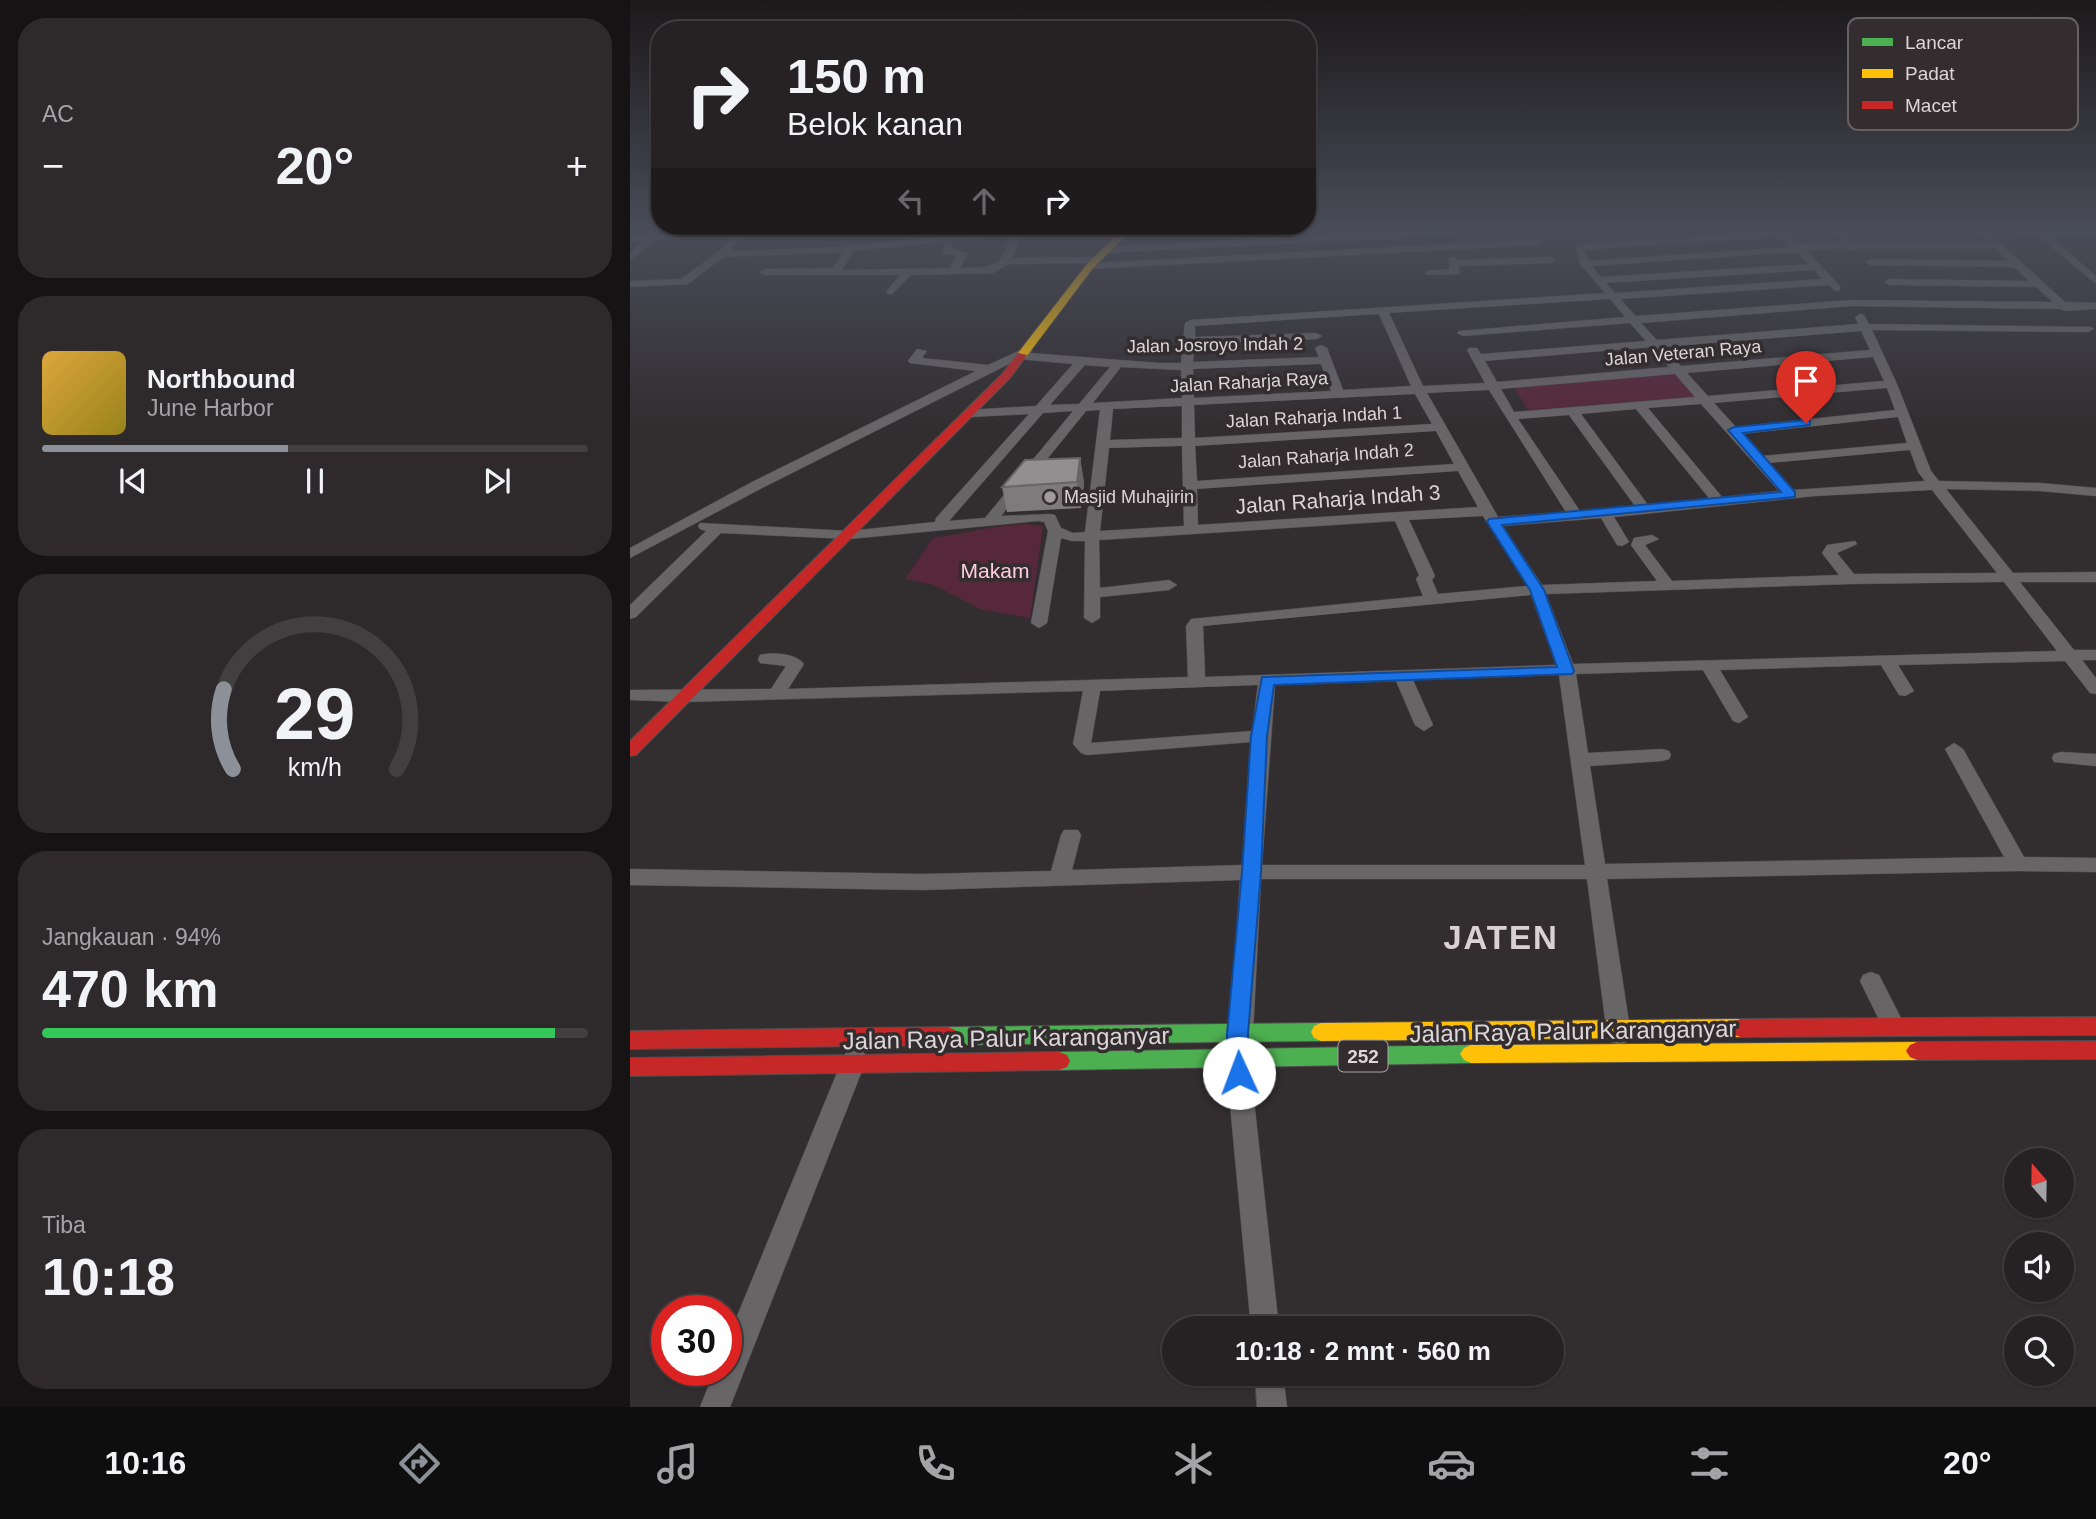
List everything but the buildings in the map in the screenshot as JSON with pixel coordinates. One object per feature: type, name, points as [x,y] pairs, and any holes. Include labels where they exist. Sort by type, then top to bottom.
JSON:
[{"type":"main road","points":[[630,751],[970,412],[1024,353],[1070,295]]},
{"type":"main road","name":"Jalan Raya Palur Karanganyar","points":[[630,1040],[1893,1025],[2096,1026]]},
{"type":"main road","name":"Jalan Raya Palur Karanganyar","points":[[630,1067],[846,1082],[1240,1076],[1623,1052],[2096,1050]]},
{"type":"street","points":[[1611,295],[1790,495]]},
{"type":"street","points":[[1455,321],[1654,295]]},
{"type":"street","points":[[1714,295],[1751,328]]},
{"type":"street","points":[[1843,295],[1852,303],[1877,353],[1925,472],[2096,689]]},
{"type":"street","points":[[1900,295],[1908,303]]},
{"type":"street","points":[[2051,295],[2092,332]]},
{"type":"street","points":[[1477,358],[1656,345],[1751,328],[1852,303],[2096,306]]},
{"type":"street","points":[[1191,530],[1187,341],[1188,326],[1197,321],[1383,312],[1455,321],[1633,320],[1751,328],[1865,327],[2092,332]]},
{"type":"street","points":[[1383,312],[1419,390],[1490,517],[1537,590],[1567,671],[1623,1052]]},
{"type":"street","points":[[1307,315],[1338,394]]},
{"type":"street","points":[[1455,321],[1510,416],[1576,516]]},
{"type":"street","points":[[1187,341],[1316,336]]},
{"type":"street","points":[[921,351],[914,361],[986,368]]},
{"type":"street","points":[[630,554],[757,485],[986,368],[1024,353]]},
{"type":"street","name":"Jalan Josroyo Indah 2","points":[[1024,353],[1117,365],[1187,366],[1325,360]]},
{"type":"street","name":"Jalan Veteran Raya","points":[[1419,390],[1679,372],[1877,353]]},
{"type":"street","points":[[1785,361],[1818,390]]},
{"type":"street","points":[[941,521],[1082,362]]},
{"type":"street","points":[[688,524],[849,535],[990,521],[1117,365]]},
{"type":"street","points":[[1510,416],[1891,384]]},
{"type":"street","name":"Jalan Raharja Raya","points":[[970,412],[1419,390]]},
{"type":"street","points":[[1640,405],[1719,502]]},
{"type":"street","points":[[1092,618],[1092,468],[1103,444],[1107,407]]},
{"type":"street","points":[[1573,411],[1645,510]]},
{"type":"street","points":[[1734,430],[1903,413]]},
{"type":"street","name":"Jalan Raharja Indah 1","points":[[1103,444],[1190,442],[1441,427]]},
{"type":"street","points":[[1759,460],[1914,446]]},
{"type":"street","name":"Jalan Raharja Indah 2","points":[[1192,485],[1463,467]]},
{"type":"street","points":[[1030,469],[1058,469]]},
{"type":"street","name":"Jalan Raharja Indah 3","points":[[990,521],[1046,517],[1053,521],[1055,531],[1066,537],[1400,516],[1576,516],[1936,484],[2001,484],[2096,492]]},
{"type":"street","points":[[1605,513],[1622,542]]},
{"type":"street","points":[[1400,516],[1427,576],[1424,579],[1433,600]]},
{"type":"street","points":[[630,614],[717,528]]},
{"type":"street","points":[[1039,622],[1055,531]]},
{"type":"street","points":[[1652,539],[1639,541],[1638,545],[1668,586]]},
{"type":"street","points":[[1850,544],[1832,548],[1829,553],[1850,579]]},
{"type":"street","points":[[1197,681],[1194,626],[1197,622],[1537,590],[1850,579],[2096,577]]},
{"type":"street","points":[[1093,593],[1169,585]]},
{"type":"street","points":[[630,695],[684,697],[1092,687],[1197,681],[2096,655]]},
{"type":"street","points":[[766,659],[791,661],[796,664],[776,695]]},
{"type":"street","points":[[1887,661],[1905,691]]},
{"type":"street","points":[[1710,667],[1739,716]]},
{"type":"street","points":[[1403,677],[1424,724]]},
{"type":"street","points":[[1264,1316],[1237,1034],[1252,872],[1259,736],[1267,681]]},
{"type":"street","points":[[1092,687],[1083,744],[1087,749],[1259,736]]},
{"type":"street","points":[[1954,749],[2018,864]]},
{"type":"street","points":[[1580,760],[1662,755]]},
{"type":"street","points":[[2061,758],[2096,760]]},
{"type":"street","points":[[1059,879],[1071,835]]},
{"type":"street","points":[[630,877],[922,882],[1252,872],[1595,872],[2096,865]]},
{"type":"street","points":[[1871,981],[1893,1025]]},
{"type":"street","points":[[715,1407],[862,1039]]},
{"type":"street","points":[[1270,1386],[1272,1407]]},
{"type":"green space","points":[[1675,374],[1695,397],[1528,410],[1514,387]]},
{"type":"green space","name":"Makam","points":[[1026,524],[1043,526],[1030,618],[980,609],[934,585],[905,579],[933,538]]},
{"type":"traffic: fast","points":[[948,1036],[1321,1032]]},
{"type":"traffic: fast","points":[[1059,1061],[1471,1054]]},
{"type":"traffic: slow","points":[[1022,355],[1068,295]]},
{"type":"traffic: slow","points":[[1321,1032],[1740,1028]]},
{"type":"traffic: slow","points":[[1471,1054],[1917,1051]]},
{"type":"traffic: jam","points":[[630,751],[1006,376],[1022,355]]},
{"type":"traffic: jam","points":[[1740,1028],[2096,1026]]},
{"type":"traffic: jam","points":[[630,1040],[948,1036]]},
{"type":"traffic: jam","points":[[1917,1051],[2096,1050]]},
{"type":"traffic: jam","points":[[630,1067],[1059,1061]]},
{"type":"place","name":"Masjid Muhajirin","points":[[1050,497]]},
{"type":"district","name":"JATEN","points":[[1501,937]]},
{"type":"route","points":[[1239,1073],[1237,1034],[1252,872],[1259,736],[1267,681],[1567,671],[1537,590],[1494,522],[1790,495],[1734,430],[1806,423]]}]
